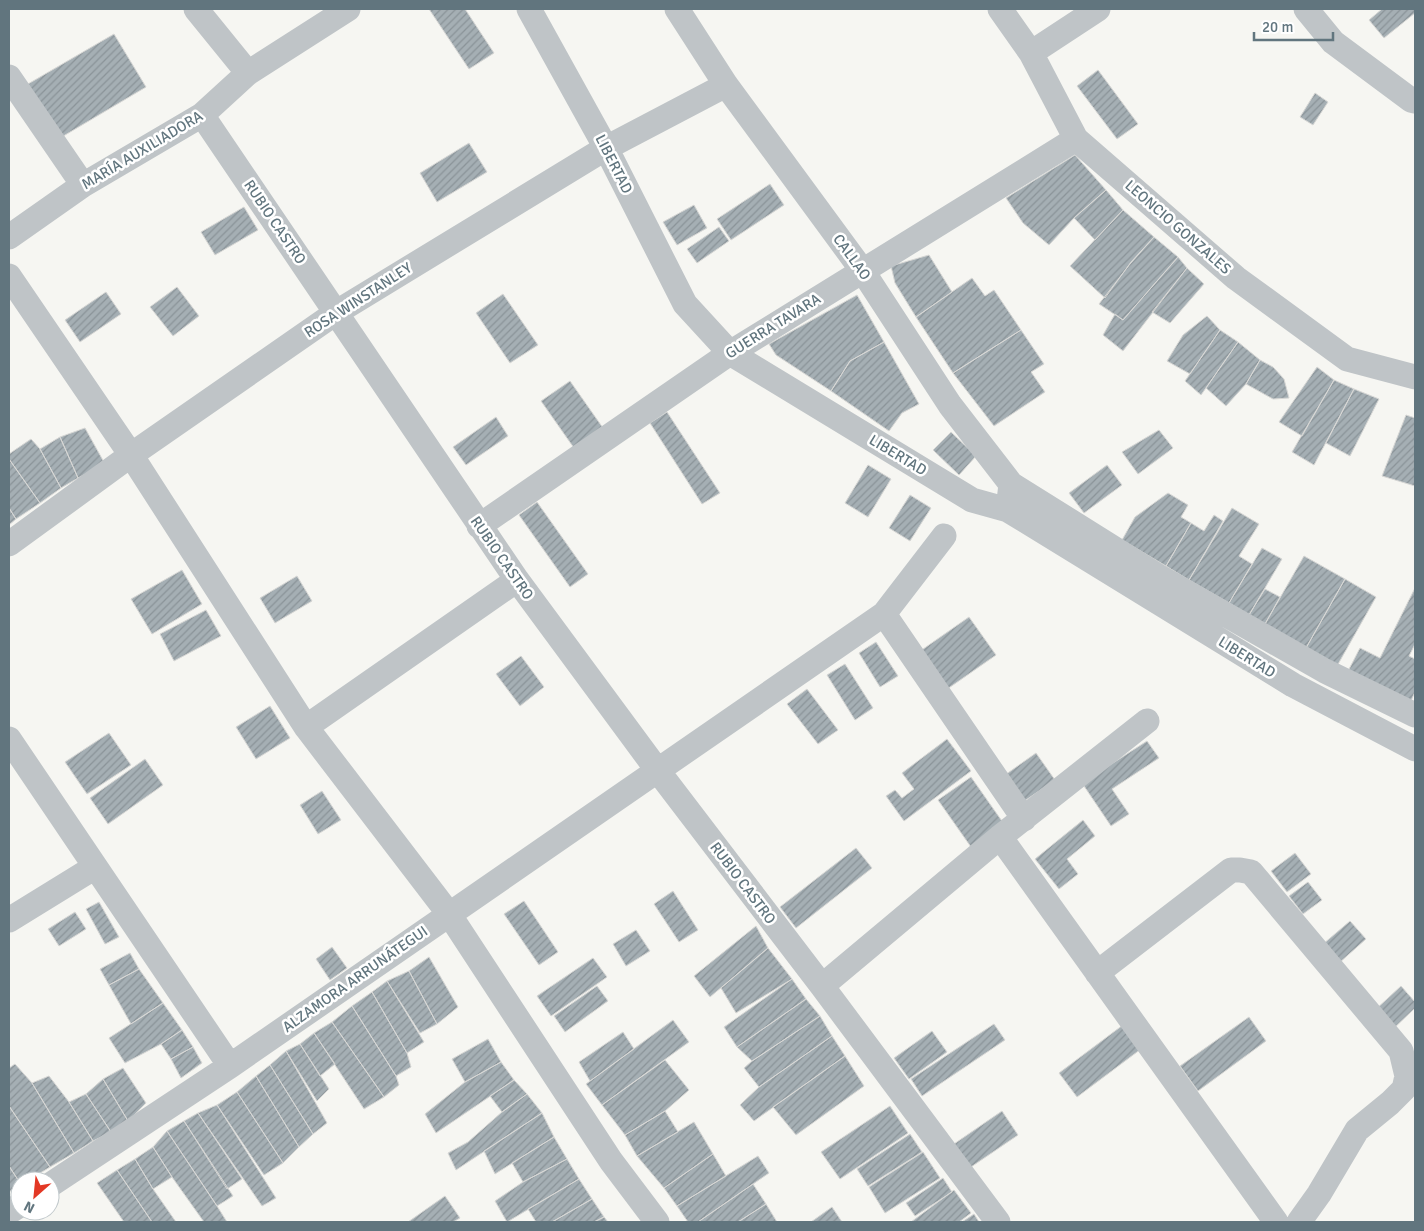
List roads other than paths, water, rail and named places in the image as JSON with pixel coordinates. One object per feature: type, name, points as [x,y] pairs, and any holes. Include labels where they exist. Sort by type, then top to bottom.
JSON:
[{"type":"street","points":[[196,9],[248,73]]},
{"type":"street","name":"MARÍA AUXILIADORA","points":[[9,238],[83,185],[202,115],[248,73],[348,9]]},
{"type":"street","name":"LIBERTAD","points":[[529,9],[606,148],[685,304],[730,353],[972,500],[1008,510],[1292,685],[1415,749]]},
{"type":"street","name":"CALLAO","points":[[677,9],[726,85],[862,270],[950,405],[1011,484]]},
{"type":"street","name":"LEONCIO GONZALES","points":[[1000,9],[1031,53],[1076,139],[1236,278],[1347,359],[1415,378]]},
{"type":"street","points":[[1031,53],[1098,9]]},
{"type":"street","points":[[1306,9],[1333,42],[1415,102]]},
{"type":"street","points":[[9,77],[83,185]]},
{"type":"street","name":"ROSA WINSTANLEY","points":[[9,544],[131,455],[337,312],[606,148],[726,85]]},
{"type":"street","name":"RUBIO CASTRO","points":[[202,115],[337,312],[516,580],[998,1222]]},
{"type":"street","name":"GUERRA TAVARA","points":[[479,526],[730,353],[1076,139]]},
{"type":"street","points":[[9,276],[131,455],[306,727],[449,914],[611,1161],[656,1222]]},
{"type":"street","points":[[1008,510],[1011,484],[1158,576],[1325,671],[1415,715]]},
{"type":"street","name":"ALZAMORA ARRUNÁTEGUI","points":[[60,1178],[230,1066],[884,614],[944,536]]},
{"type":"street","points":[[306,727],[516,580]]},
{"type":"street","points":[[884,614],[1024,819]]},
{"type":"street","points":[[822,986],[1000,837],[1147,721]]},
{"type":"street","points":[[9,739],[230,1066]]},
{"type":"street","points":[[1000,837],[1276,1222]]},
{"type":"street","points":[[9,920],[94,867]]},
{"type":"street","points":[[1097,973],[1231,870],[1251,872],[1401,1052],[1407,1076],[1404,1089],[1358,1130],[1319,1194],[1299,1222]]}]
